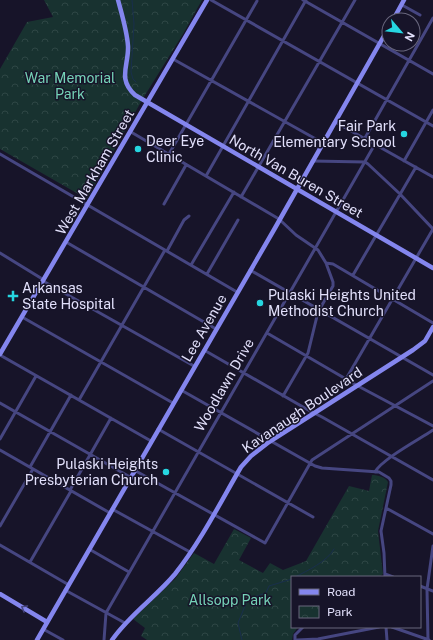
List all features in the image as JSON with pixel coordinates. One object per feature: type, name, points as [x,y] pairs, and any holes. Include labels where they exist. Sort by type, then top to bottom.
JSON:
[{"type":"street","name":"North Van Buren Street","points":[[118,0],[128,46],[124,73],[130,91],[147,103],[433,268]]},
{"type":"street","name":"West Markham Street","points":[[0,354],[207,0]]},
{"type":"street","points":[[211,0],[433,126]]},
{"type":"street","points":[[206,176],[305,0],[433,74]]},
{"type":"street","points":[[241,197],[355,0]]},
{"type":"street","points":[[169,154],[257,1]]},
{"type":"street","points":[[397,12],[403,2],[416,12]]},
{"type":"street","points":[[365,138],[433,20]]},
{"type":"street","name":"Lee Avenue","points":[[37,640],[380,43]]},
{"type":"street","points":[[173,59],[323,143]]},
{"type":"street","points":[[404,161],[433,110]]},
{"type":"street","points":[[335,121],[433,177]]},
{"type":"street","points":[[131,132],[280,219],[296,235],[315,248],[326,262],[333,285],[317,316],[307,355],[283,396]]},
{"type":"street","name":"Woodlawn Drive","points":[[104,640],[106,612],[375,144]]},
{"type":"street","points":[[0,154],[237,292]]},
{"type":"street","points":[[312,161],[365,162],[400,194],[433,229],[346,379]]},
{"type":"street","points":[[164,204],[186,165]]},
{"type":"street","points":[[353,275],[416,167]]},
{"type":"street","points":[[190,265],[234,192]]},
{"type":"street","points":[[79,400],[184,220],[189,216]]},
{"type":"street","points":[[207,274],[238,220]]},
{"type":"street","points":[[66,242],[216,329]]},
{"type":"street","points":[[0,253],[194,366]]},
{"type":"street","points":[[326,262],[333,264],[353,275],[433,323]]},
{"type":"street","points":[[250,270],[433,375]]},
{"type":"street","points":[[22,317],[173,403]]},
{"type":"street","name":"Kavanaugh Boulevard","points":[[112,640],[126,623],[172,577],[190,552],[237,473],[251,456],[402,357],[424,341],[433,327]]},
{"type":"street","points":[[267,333],[358,386],[433,426]]},
{"type":"street","points":[[204,350],[433,480]]},
{"type":"street","points":[[0,354],[151,441]]},
{"type":"street","points":[[0,439],[36,376]]},
{"type":"street","points":[[134,470],[214,513],[265,543],[312,460],[433,381]]},
{"type":"street","points":[[181,390],[310,463],[322,468],[375,472],[387,476],[391,481],[380,531],[385,576]]},
{"type":"street","points":[[0,526],[71,395]]},
{"type":"street","points":[[0,403],[130,477]]},
{"type":"street","points":[[30,562],[111,418]]},
{"type":"street","points":[[158,429],[313,517]]},
{"type":"street","points":[[375,472],[377,468],[392,457],[433,430]]},
{"type":"street","points":[[0,450],[70,491],[152,531],[190,552]]},
{"type":"street","points":[[386,508],[433,534]]},
{"type":"street","points":[[0,545],[69,585]]},
{"type":"street","points":[[395,628],[428,640],[427,588],[433,546]]},
{"type":"street","points":[[89,549],[129,572]]},
{"type":"street","points":[[421,586],[433,591]]},
{"type":"street","points":[[65,590],[126,623]]},
{"type":"street","points":[[0,594],[47,622]]},
{"type":"street","points":[[302,628],[295,635],[296,640],[318,639],[374,628]]},
{"type":"street","points":[[386,628],[387,640]]},
{"type":"street","points":[[43,629],[63,640]]},
{"type":"green space","name":"War Memorial Park","points":[[44,0],[202,0],[183,34],[142,100],[87,199],[0,149],[0,69],[27,22],[53,17]]},
{"type":"green space","name":"Allsopp Park","points":[[372,475],[377,475],[388,482],[378,531],[383,574],[380,576],[291,576],[291,628],[297,628],[293,634],[292,640],[147,640],[141,636],[145,628],[133,619],[175,579],[194,553],[214,564],[234,529],[251,538],[239,560],[263,573],[270,563],[283,570],[306,561],[349,486],[369,491]]},
{"type":"waterway","points":[[132,0],[134,24],[131,72],[133,79],[136,82]]},
{"type":"waterway","points":[[297,576],[322,562],[334,549]]},
{"type":"waterway","points":[[242,640],[238,623],[247,601],[251,598],[266,593],[269,586],[291,579]]},
{"type":"place","name":"Fair Park Elementary School","points":[[404,134]]},
{"type":"place","name":"Deer Eye Clinic","points":[[138,149]]},
{"type":"place","name":"Arkansas State Hospital","points":[[13,296]]},
{"type":"place","name":"Pulaski Heights United Methodist Church","points":[[260,303]]},
{"type":"place","name":"Pulaski Heights Presbyterian Church","points":[[166,472]]}]
